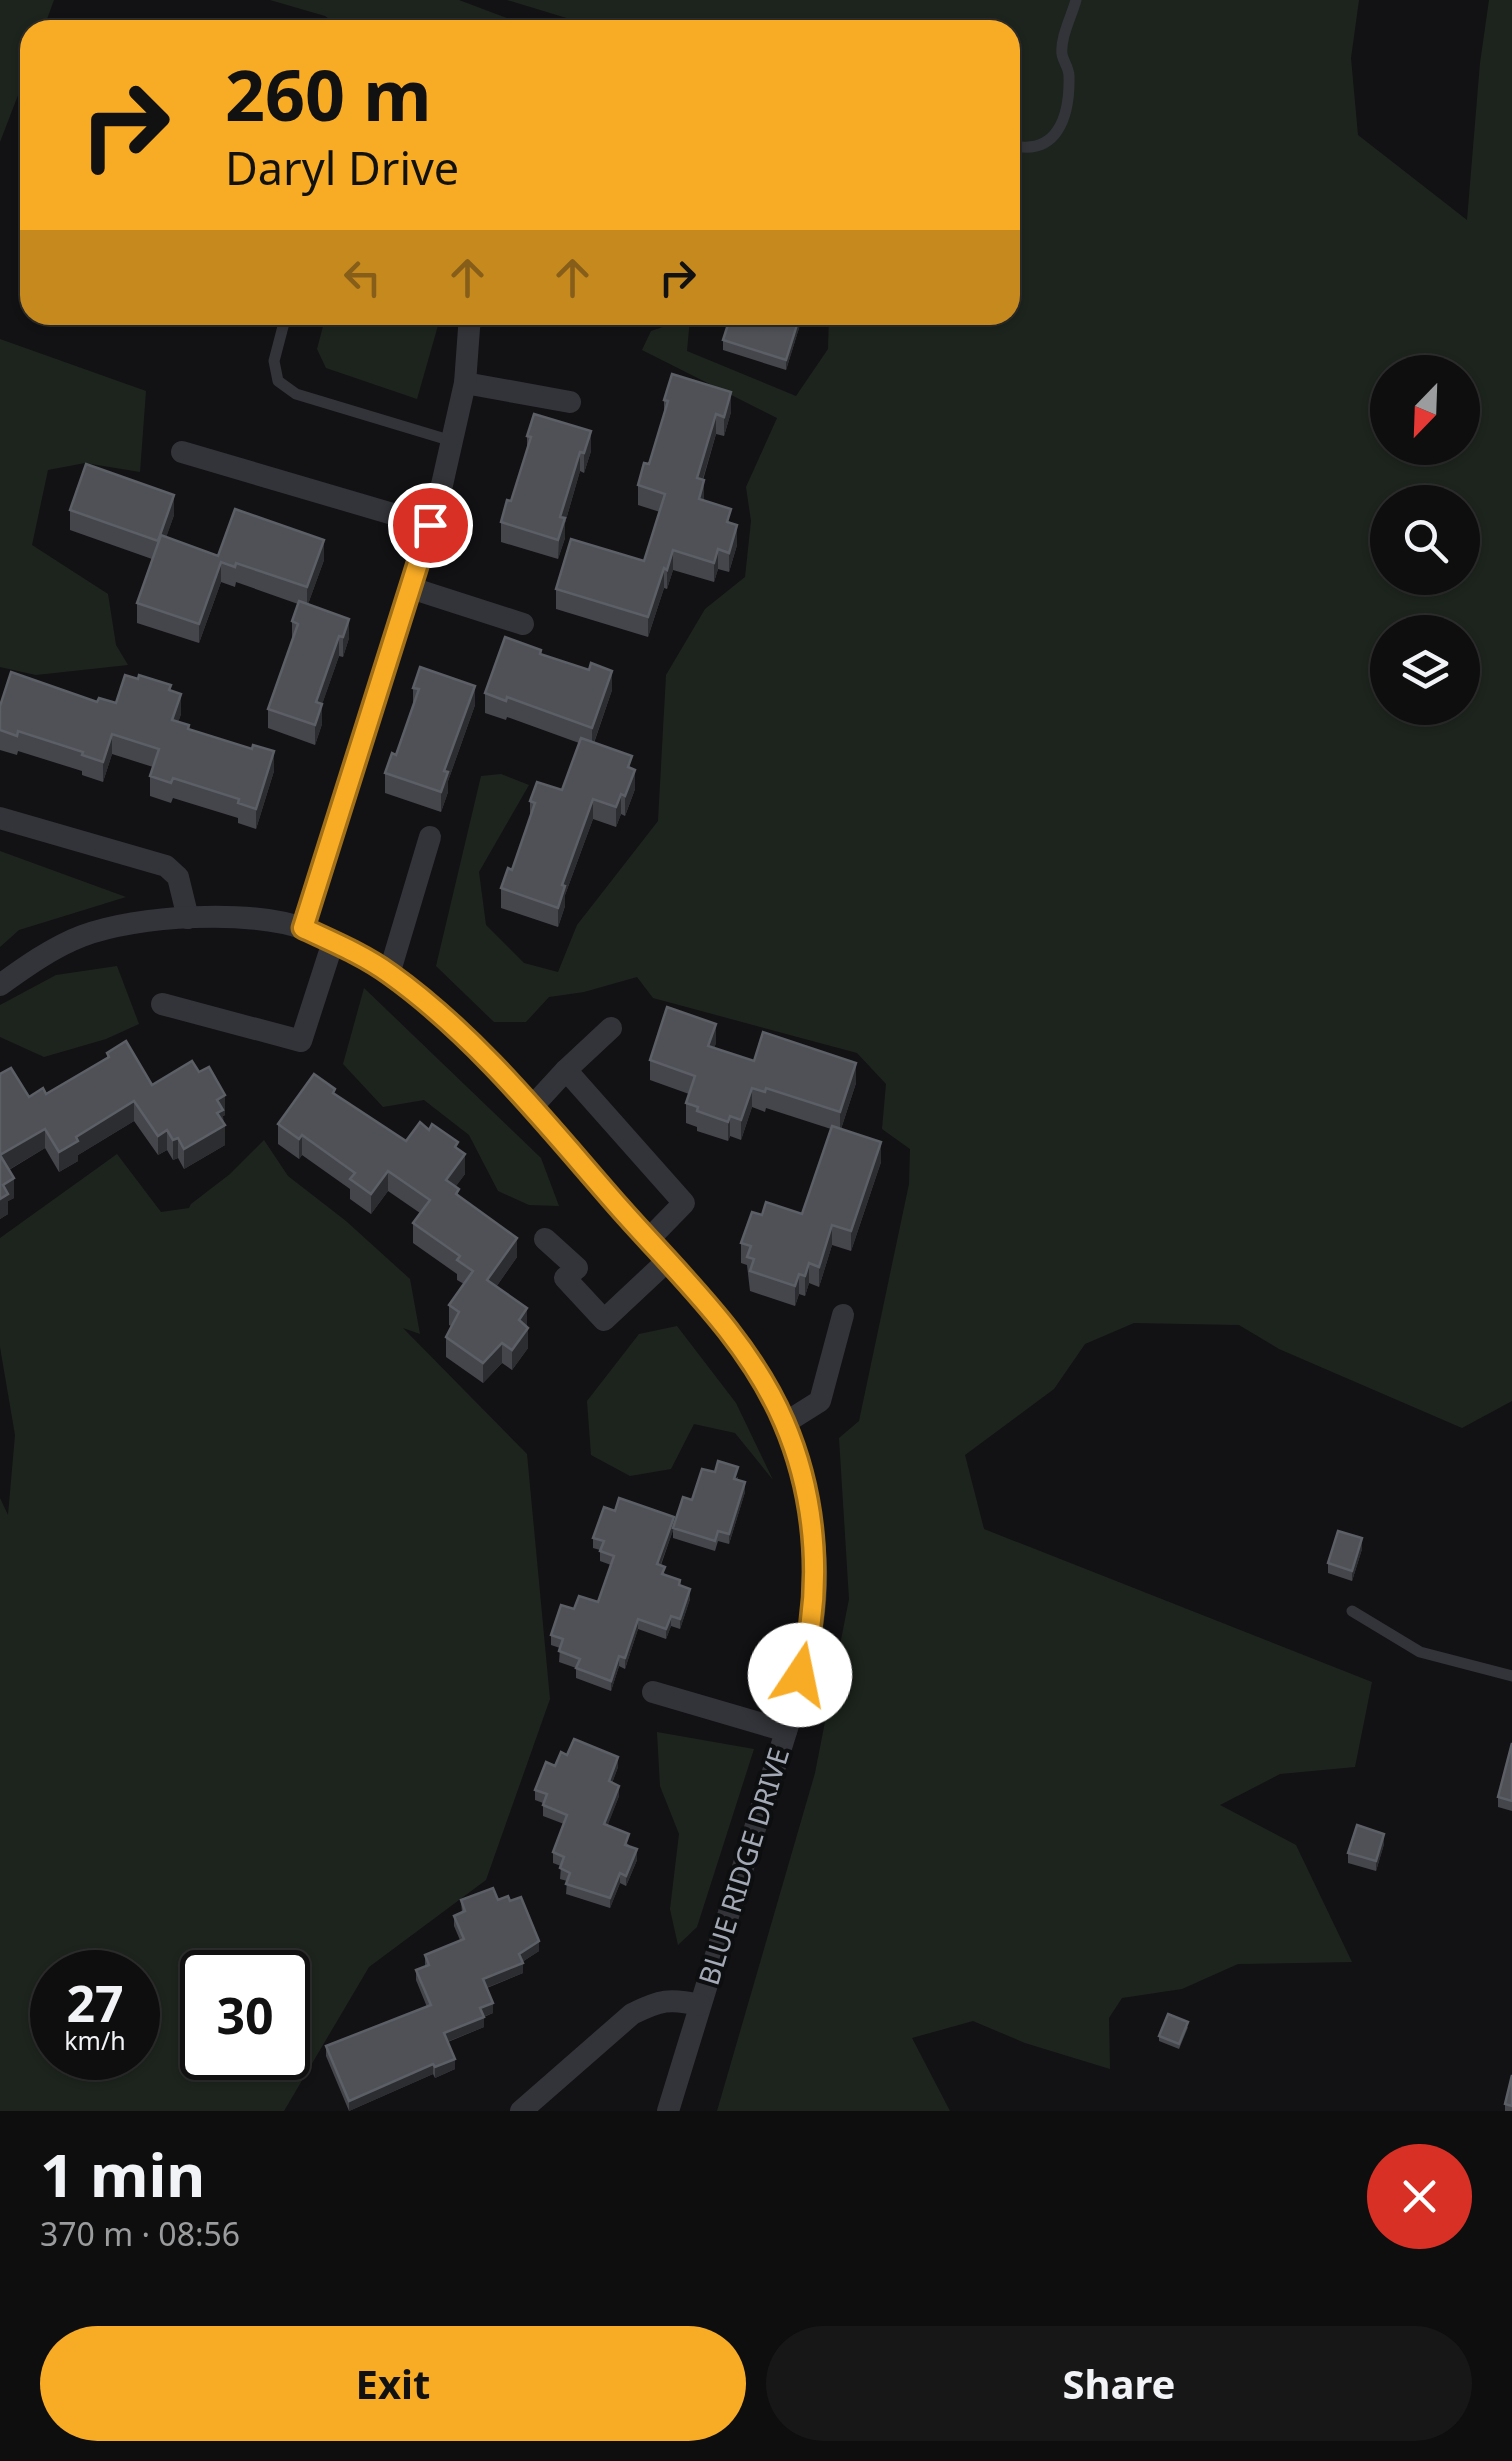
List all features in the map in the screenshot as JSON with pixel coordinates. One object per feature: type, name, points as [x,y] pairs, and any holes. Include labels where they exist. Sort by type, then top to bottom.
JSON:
[{"type":"street","points":[[303,928],[430,525],[465,383],[469,325]]},
{"type":"street","points":[[465,383],[570,402]]},
{"type":"street","points":[[182,452],[430,525]]},
{"type":"street","points":[[411,588],[522,624]]},
{"type":"street","points":[[0,818],[166,866],[178,876],[188,918]]},
{"type":"street","points":[[389,974],[430,837]]},
{"type":"street","name":"BLUE RIDGE DRIVE","points":[[0,985],[82,936],[148,921],[270,920],[303,928],[333,942],[389,974],[434,1009],[531,1108],[706,1303],[753,1364],[785,1423],[806,1490],[816,1568],[808,1648],[668,2111]]},
{"type":"street","points":[[162,1004],[301,1041],[333,942]]},
{"type":"street","points":[[531,1108],[612,1028]]},
{"type":"street","points":[[566,1070],[684,1204],[648,1240]]},
{"type":"street","points":[[546,1238],[577,1268],[565,1278],[604,1320],[668,1261]]},
{"type":"street","points":[[785,1423],[820,1400],[843,1315]]},
{"type":"street","points":[[653,1692],[786,1731]]},
{"type":"street","points":[[521,2111],[632,2014],[672,1999],[700,2005]]},
{"type":"lane","points":[[1020,148],[1045,146],[1058,132],[1069,74],[1061,52],[1076,0]]},
{"type":"lane","points":[[283,325],[274,361],[278,381],[296,394],[452,441]]},
{"type":"lane","points":[[1352,1611],[1420,1652],[1512,1676]]},
{"type":"shaded area","points":[[0,0],[54,0],[47,20],[20,20],[20,90],[0,142]]},
{"type":"shaded area","points":[[270,0],[459,0],[512,20],[331,20]]},
{"type":"shaded area","points":[[507,0],[1359,0],[1351,58],[1358,135],[1467,220],[1489,0],[1512,0],[1512,1401],[1462,1428],[1279,1349],[1239,1325],[1134,1323],[1085,1344],[1054,1389],[965,1455],[984,1529],[1372,1682],[1355,1767],[1280,1774],[1220,1805],[1296,1845],[1352,1962],[1238,1964],[1182,1989],[1122,1998],[1109,2018],[1110,2069],[1025,2043],[973,2021],[912,2038],[950,2111],[717,2111],[815,1773],[849,1599],[839,1438],[859,1421],[909,1184],[910,1149],[882,1129],[886,1084],[857,1053],[653,998],[637,977],[549,997],[526,1022],[494,1022],[436,966],[481,776],[501,774],[529,785],[479,872],[486,925],[524,963],[558,972],[577,925],[658,821],[666,675],[705,609],[745,577],[751,521],[746,487],[777,418],[642,350],[651,331],[669,325],[689,325],[687,351],[796,396],[828,349],[829,325],[1020,325],[1020,20],[573,20]]},
{"type":"shaded area","points":[[323,325],[438,325],[417,399],[326,368],[317,349]]},
{"type":"shaded area","points":[[0,339],[146,391],[140,472],[85,463],[48,470],[32,545],[108,594],[116,645],[128,665],[36,675],[0,667]]},
{"type":"shaded area","points":[[0,851],[126,897],[19,930],[0,947]]},
{"type":"shaded area","points":[[117,966],[139,1024],[106,1039],[44,1057],[0,1037],[0,1005],[56,975]]},
{"type":"shaded area","points":[[364,988],[541,1158],[559,1206],[529,1205],[498,1191],[469,1135],[424,1100],[383,1107],[343,1064]]},
{"type":"shaded area","points":[[264,1140],[288,1176],[346,1221],[410,1279],[420,1334],[403,1328],[527,1454],[550,1699],[486,1880],[369,1967],[310,2067],[310,1950],[180,1950],[180,2080],[302,2080],[284,2111],[0,2111],[0,1498],[8,1515],[15,1435],[0,1347],[0,1238],[117,1154],[161,1212],[189,1208],[230,1174]]},
{"type":"shaded area","points":[[677,1326],[736,1403],[773,1480],[735,1433],[694,1424],[671,1469],[630,1476],[591,1455],[587,1401],[639,1334]]},
{"type":"shaded area","points":[[657,1732],[754,1749],[697,1927],[678,1945],[670,1909],[679,1834],[660,1786]]},
{"type":"building","points":[[728,325],[797,325],[786,360],[723,340]]},
{"type":"building","points":[[672,374],[731,392],[724,417],[716,414],[697,478],[704,480],[699,499],[731,509],[727,522],[737,525],[729,553],[718,549],[714,563],[673,550],[648,617],[556,589],[571,539],[644,561],[665,494],[638,485],[644,463],[649,464]]},
{"type":"building","points":[[534,414],[591,431],[584,453],[580,452],[560,517],[565,518],[558,540],[501,522],[531,437],[527,436]]},
{"type":"building","points":[[86,464],[174,495],[158,541],[70,510]]},
{"type":"building","points":[[235,509],[324,540],[307,587],[236,563],[235,567],[221,562],[199,624],[137,603],[161,535],[218,556]]},
{"type":"building","points":[[299,601],[349,619],[343,637],[339,636],[316,702],[322,704],[315,725],[268,709],[298,624],[292,621]]},
{"type":"building","points":[[505,637],[541,650],[540,654],[589,670],[591,663],[612,671],[592,728],[507,697],[506,701],[485,693]]},
{"type":"building","points":[[420,667],[475,686],[444,771],[448,772],[441,792],[385,773],[392,753],[396,755],[419,689],[413,688]]},
{"type":"building","points":[[11,672],[97,702],[99,698],[116,703],[125,675],[171,685],[169,690],[181,694],[172,720],[189,725],[188,729],[252,749],[253,745],[274,751],[256,809],[238,803],[239,799],[173,778],[171,783],[150,776],[159,749],[112,734],[103,762],[18,731],[17,736],[0,730],[0,706]]},
{"type":"building","points":[[581,738],[632,756],[628,767],[635,770],[616,807],[593,799],[562,885],[565,886],[558,908],[501,888],[508,868],[512,870],[535,803],[530,801],[537,782],[562,790]]},
{"type":"building","points":[[667,1007],[716,1024],[708,1046],[754,1061],[763,1032],[856,1063],[840,1112],[766,1088],[765,1092],[752,1088],[741,1120],[730,1116],[728,1122],[697,1111],[698,1107],[686,1103],[695,1076],[650,1060]]},
{"type":"building","points":[[126,1041],[152,1085],[192,1061],[199,1072],[209,1067],[225,1095],[217,1100],[223,1110],[217,1113],[225,1125],[184,1149],[167,1130],[158,1136],[134,1101],[59,1152],[45,1129],[0,1155],[0,1074],[11,1068],[29,1097],[43,1088],[46,1094],[109,1057],[107,1053]]},
{"type":"building","points":[[314,1074],[335,1089],[333,1093],[406,1141],[420,1122],[429,1130],[432,1124],[458,1142],[455,1147],[465,1154],[446,1180],[459,1189],[456,1194],[517,1238],[487,1280],[527,1308],[519,1320],[528,1328],[512,1350],[502,1343],[483,1363],[446,1337],[459,1312],[449,1305],[473,1271],[457,1260],[460,1256],[413,1223],[430,1200],[388,1171],[371,1194],[350,1179],[355,1173],[302,1135],[299,1139],[278,1124]]},
{"type":"building","points":[[832,1126],[881,1142],[851,1231],[832,1225],[819,1267],[809,1263],[805,1276],[799,1274],[795,1286],[750,1271],[754,1259],[747,1257],[751,1246],[741,1243],[752,1212],[762,1215],[766,1202],[802,1214]]},
{"type":"building","points":[[0,1155],[14,1178],[3,1185],[8,1194],[0,1199]]},
{"type":"building","points":[[718,1461],[738,1467],[734,1479],[745,1482],[729,1534],[718,1531],[715,1541],[673,1528],[683,1497],[692,1500],[702,1469],[715,1472]]},
{"type":"building","points":[[619,1498],[674,1517],[657,1564],[665,1567],[662,1574],[680,1580],[679,1585],[690,1589],[680,1619],[671,1616],[666,1629],[638,1619],[625,1658],[619,1656],[611,1681],[576,1668],[580,1659],[559,1651],[563,1639],[551,1635],[561,1605],[574,1609],[579,1596],[598,1602],[614,1556],[600,1551],[604,1541],[593,1538],[604,1507],[615,1511]]},
{"type":"building","points":[[1338,1531],[1362,1538],[1352,1571],[1328,1563]]},
{"type":"building","points":[[574,1739],[618,1757],[609,1781],[619,1786],[604,1824],[629,1834],[625,1845],[637,1849],[626,1876],[620,1873],[610,1898],[566,1884],[570,1873],[560,1868],[564,1857],[553,1852],[567,1815],[543,1805],[547,1794],[535,1790],[546,1762],[555,1766],[561,1752],[567,1755]]},
{"type":"building","points":[[1512,1743],[1512,1801],[1498,1797]]},
{"type":"building","points":[[1357,1825],[1384,1834],[1376,1861],[1348,1853]]},
{"type":"building","points":[[493,1888],[498,1900],[521,1897],[539,1941],[519,1954],[523,1963],[483,1979],[493,2003],[480,2008],[484,2017],[444,2033],[455,2059],[435,2067],[433,2064],[349,2101],[326,2046],[431,2005],[416,1970],[429,1965],[425,1955],[464,1939],[454,1916],[465,1911],[461,1900]]},
{"type":"building","points":[[1168,2014],[1188,2022],[1179,2044],[1159,2036]]},
{"type":"building","points":[[1512,2075],[1512,2106],[1505,2104]]},
{"type":"route","points":[[430,525],[303,928],[389,974],[434,1009],[531,1108],[706,1303],[753,1364],[785,1423],[806,1490],[816,1568],[808,1648],[800,1675]]}]
